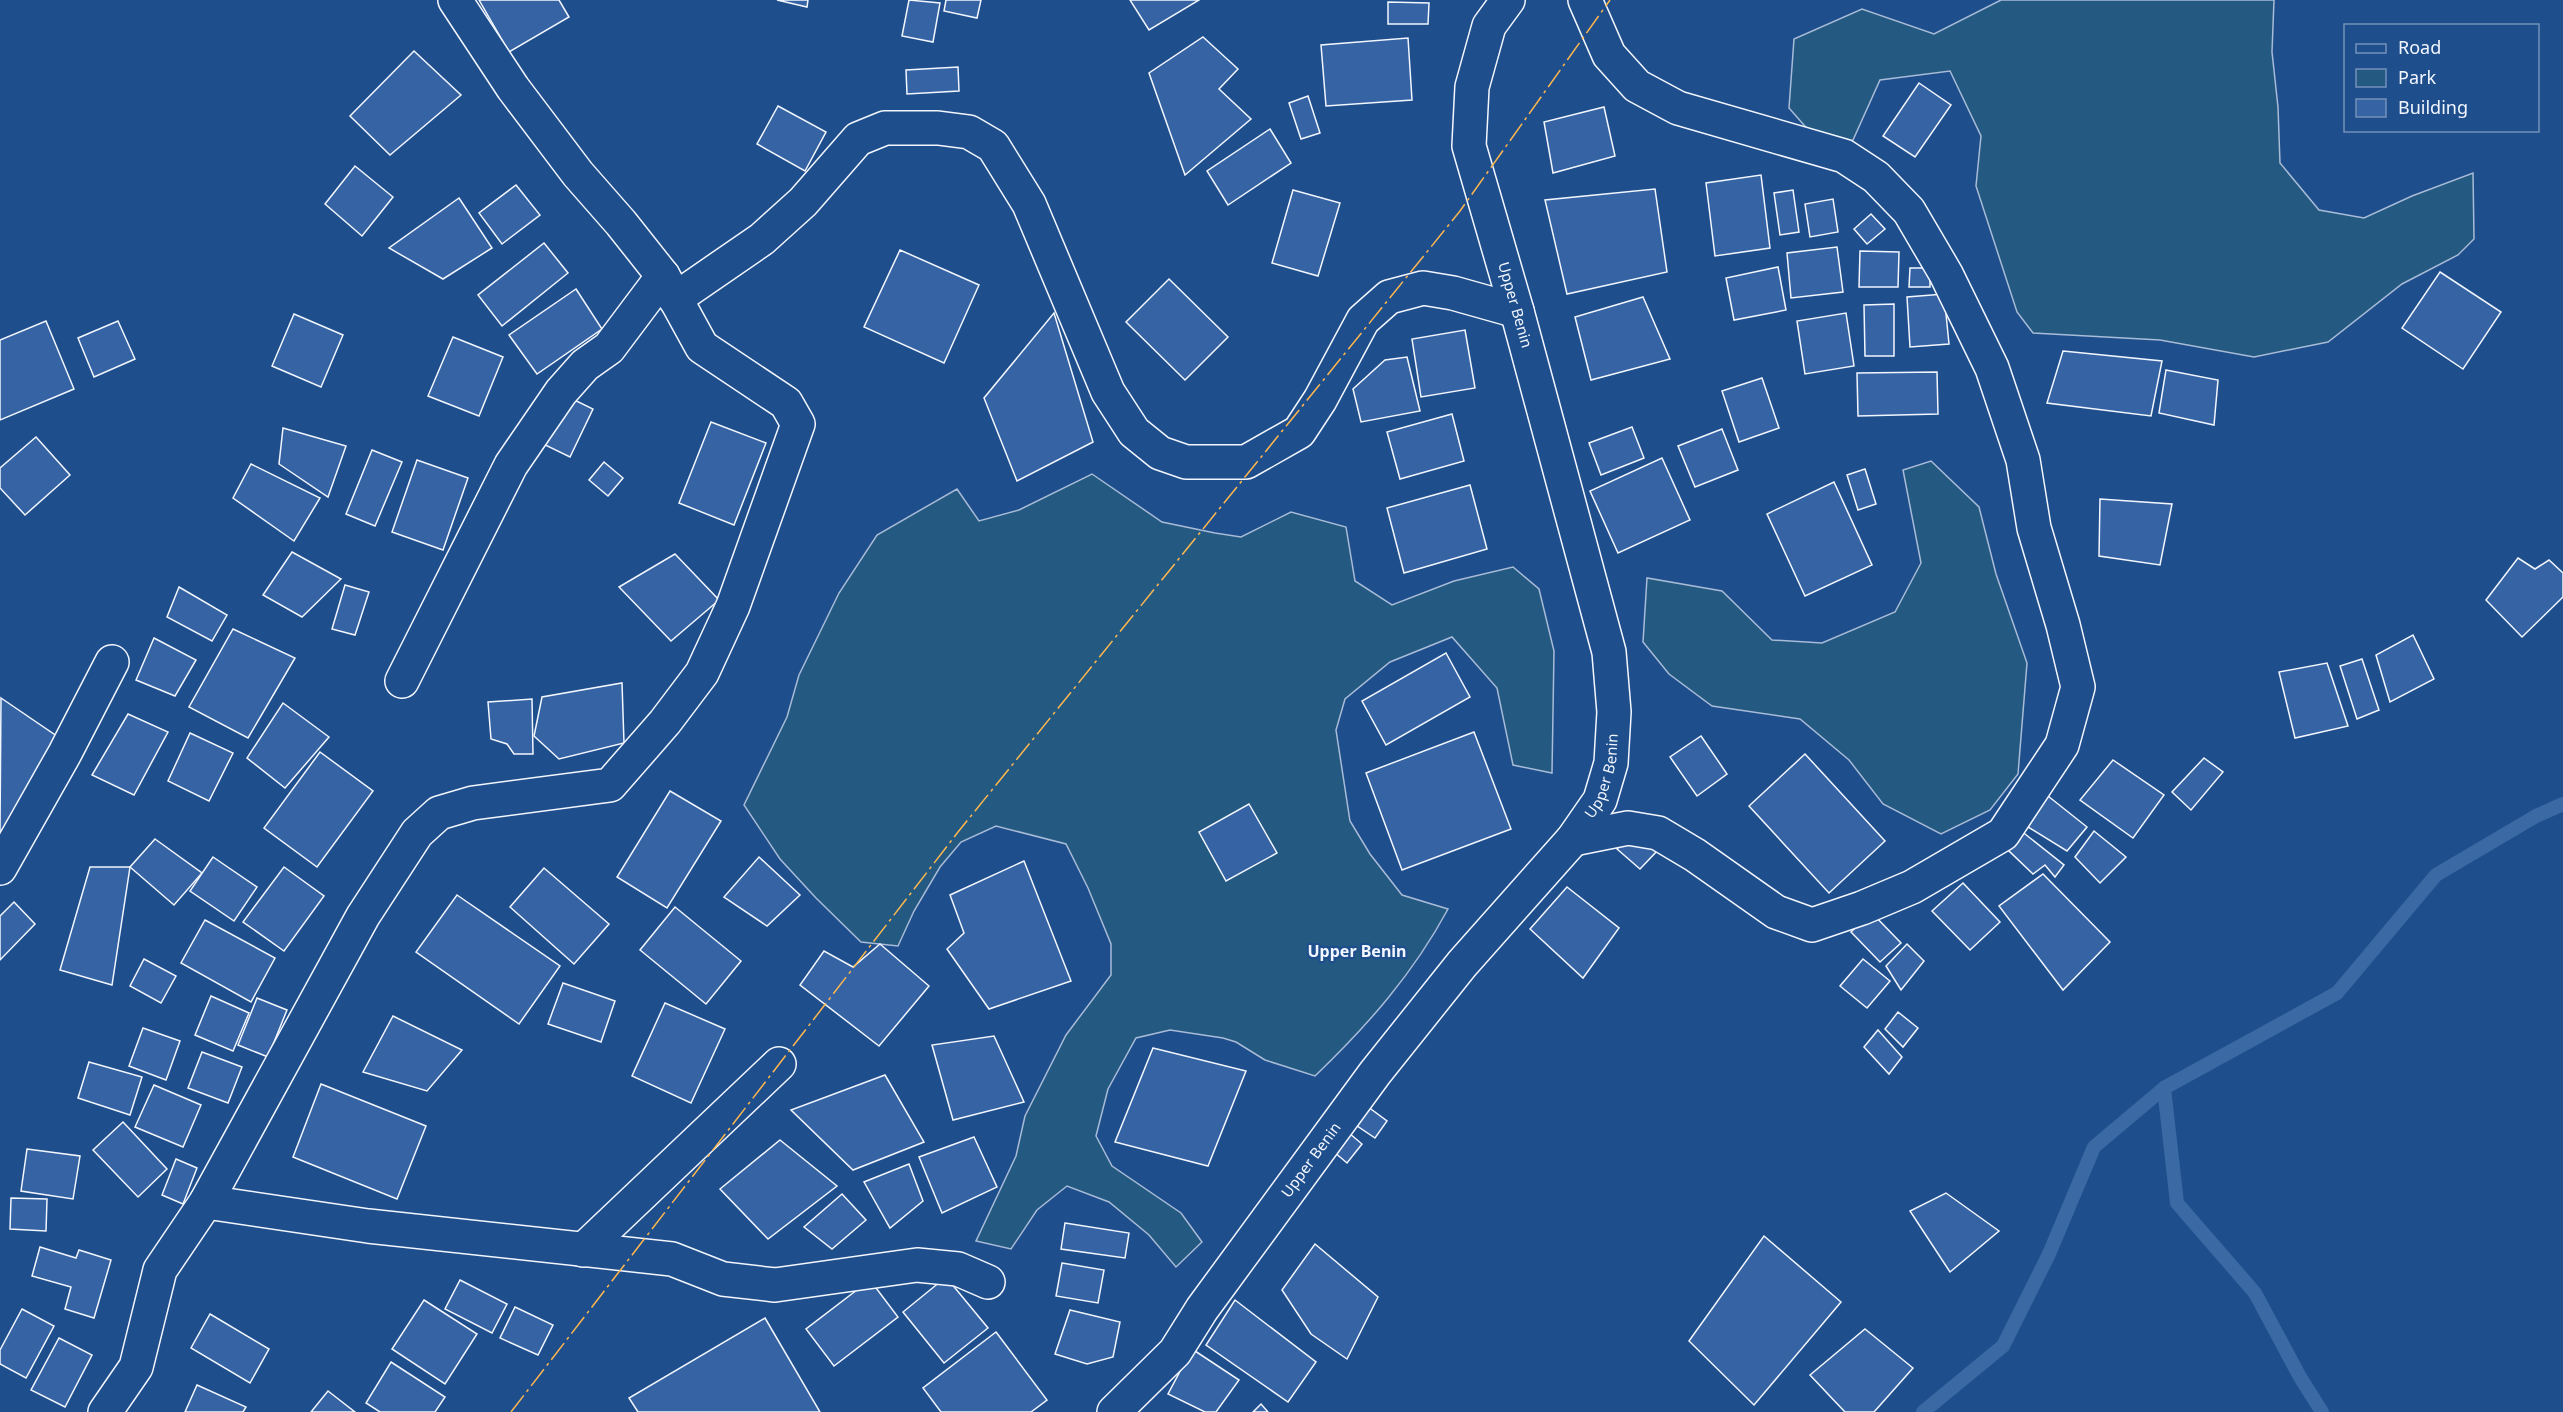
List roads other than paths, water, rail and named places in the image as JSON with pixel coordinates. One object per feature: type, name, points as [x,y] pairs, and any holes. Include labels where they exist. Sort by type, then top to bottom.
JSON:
[{"type":"street","points":[[105,1412],[136,1367],[160,1270],[206,1202],[363,916],[417,833],[439,813],[473,803],[610,785],[665,722],[702,673],[733,606],[798,424],[786,403],[702,347],[669,288],[621,223],[578,174],[519,96],[455,0]]},
{"type":"street","name":"Upper Benin","points":[[1114,1412],[1175,1352],[1202,1309],[1375,1073],[1462,964],[1573,839],[1600,800],[1611,763],[1614,711],[1609,652],[1517,311],[1469,146],[1472,87],[1489,26],[1508,0]]},
{"type":"street","points":[[1573,839],[1628,828],[1658,833],[1695,855],[1776,912],[1812,925],[1862,909],[1912,887],[2003,834],[2062,745],[2078,687],[2063,624],[2034,528],[2023,460],[1992,368],[1946,274],[1909,211],[1876,177],[1844,156],[1678,108],[1637,86],[1609,55],[1585,0]]},
{"type":"street","points":[[402,681],[511,465],[561,392],[585,365],[609,348],[669,288],[762,239],[803,202],[858,140],[885,128],[938,128],[969,132],[993,146],[1029,204],[1108,392],[1134,432],[1160,453],[1186,462],[1246,462],[1299,432],[1320,400],[1363,320],[1389,297],[1423,288],[1453,293],[1517,311]]},
{"type":"street","points":[[0,868],[65,753],[112,662]]},
{"type":"street","points":[[583,1250],[779,1064]]},
{"type":"street","points":[[206,1202],[368,1226],[672,1258],[723,1279],[776,1285],[916,1265],[958,1269],[988,1282]]},
{"type":"waterway","points":[[1923,1412],[2003,1346],[2049,1254],[2094,1147],[2164,1088],[2337,993],[2436,875],[2536,816],[2563,804]]},
{"type":"waterway","points":[[2164,1088],[2177,1203],[2255,1293],[2300,1377],[2322,1412]]},
{"type":"district","name":"Upper Benin","points":[[1357,951]]}]
